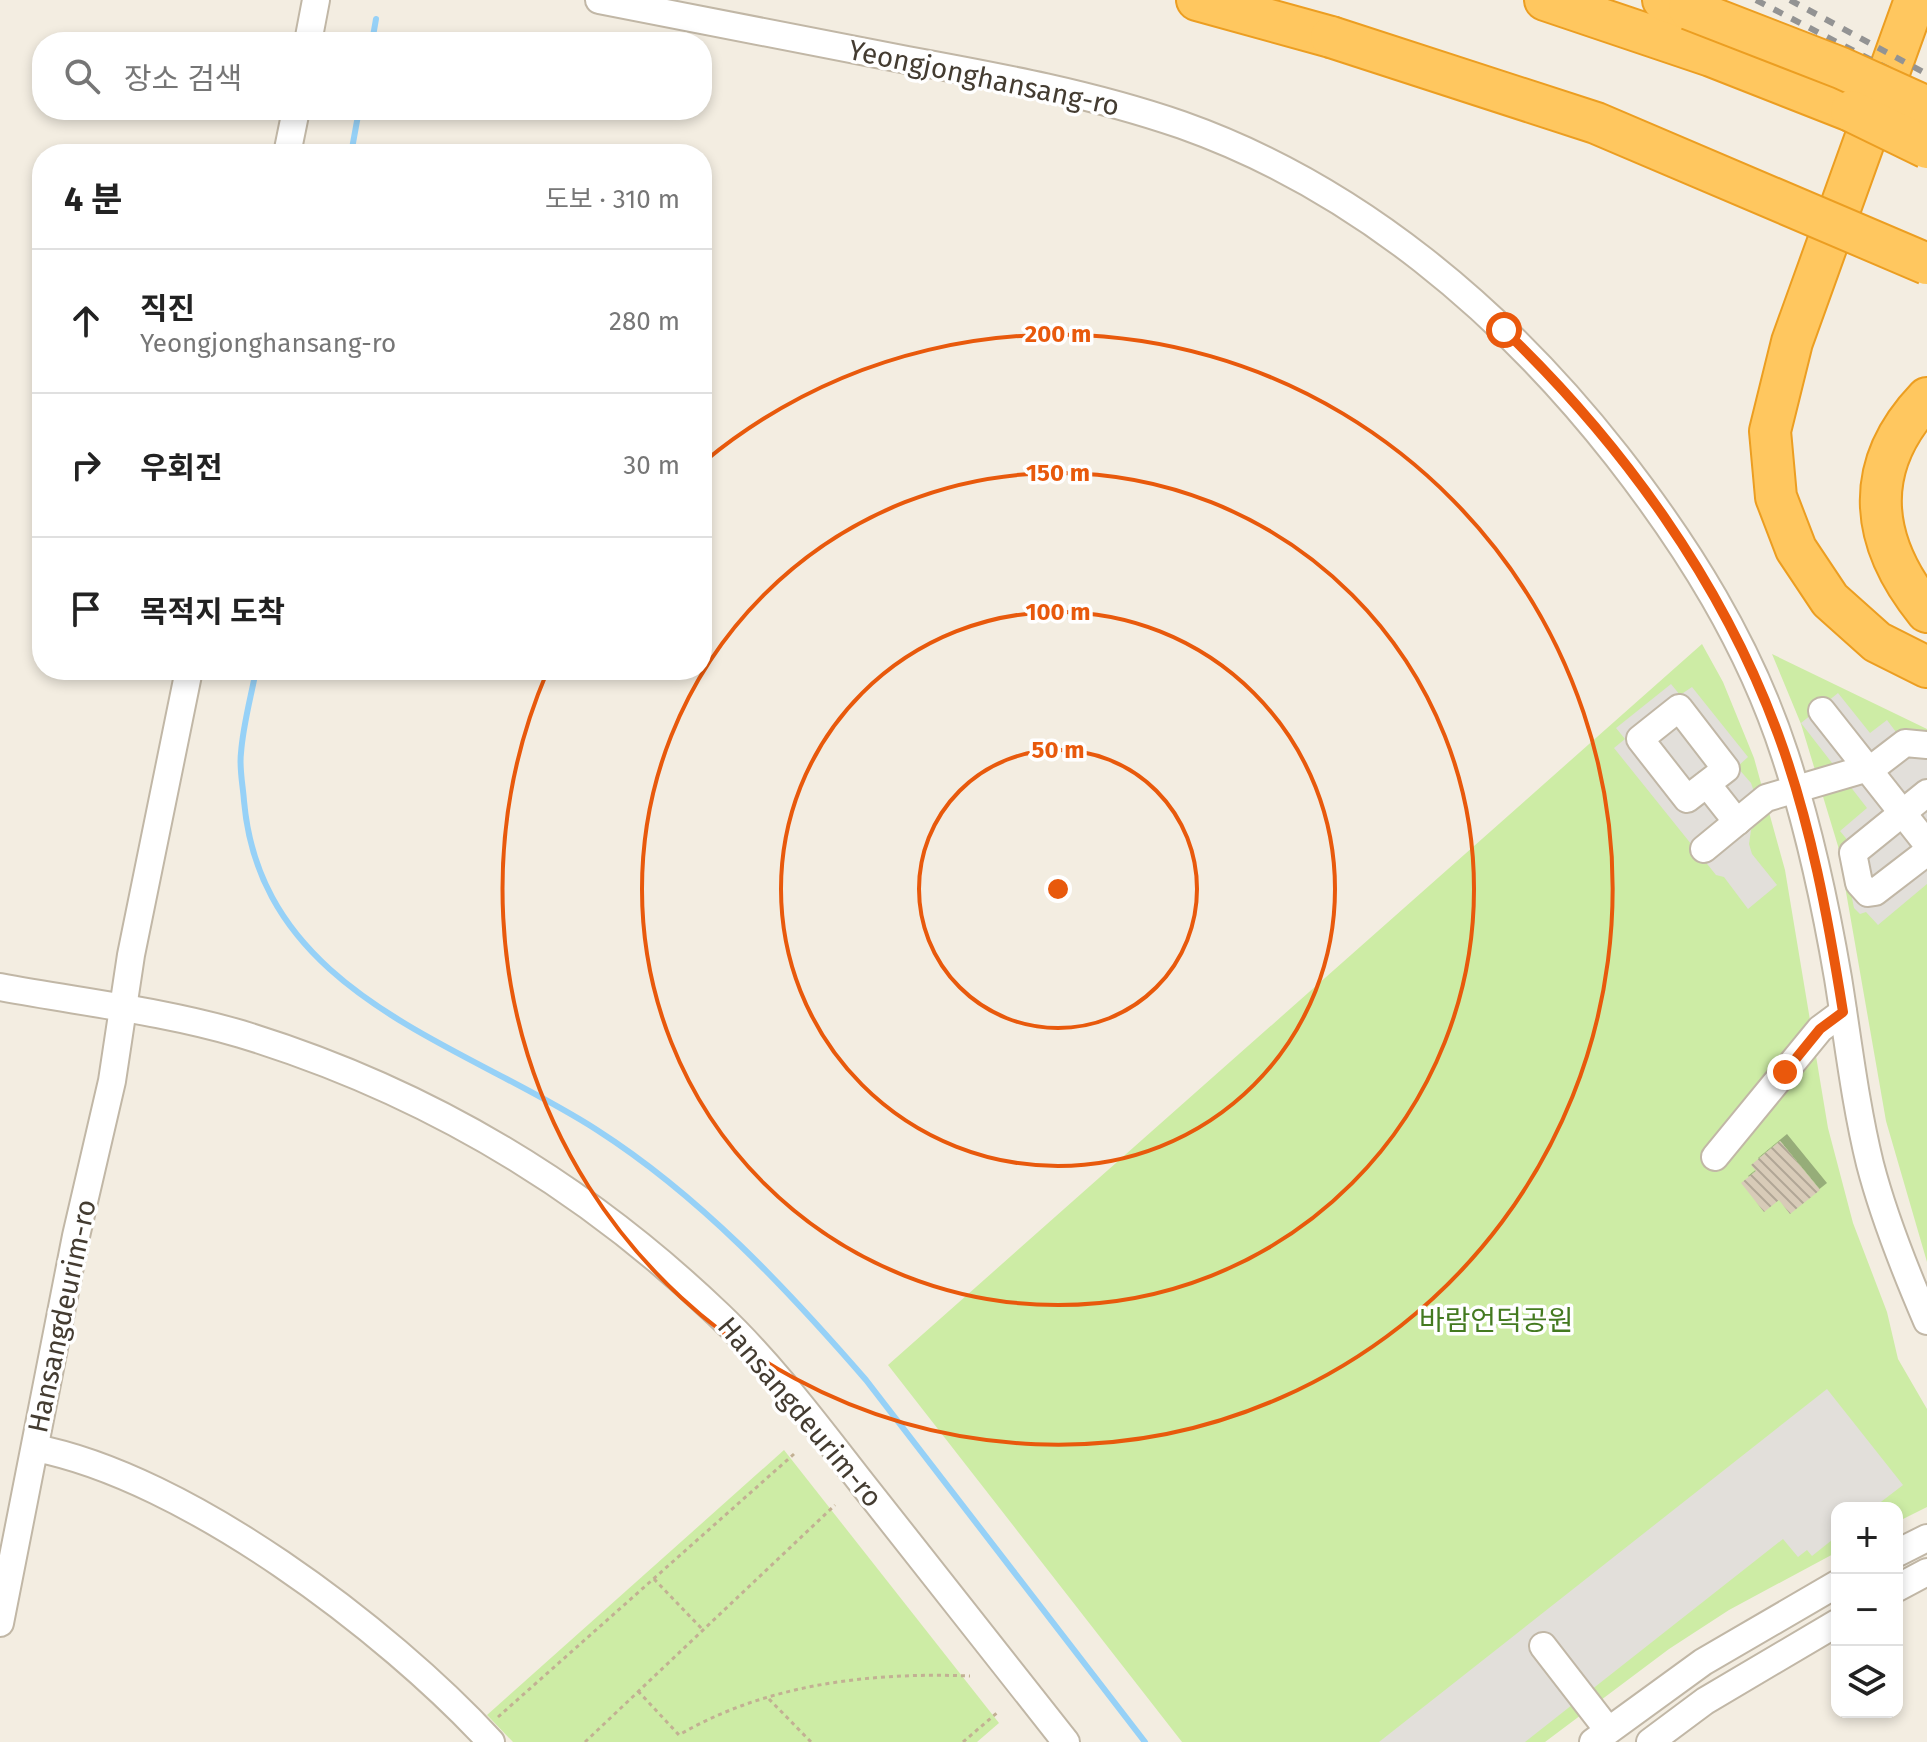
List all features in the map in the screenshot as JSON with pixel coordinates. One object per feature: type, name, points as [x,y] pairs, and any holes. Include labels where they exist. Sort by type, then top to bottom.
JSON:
[{"type":"highway","points":[[1197,0],[1331,37],[1596,123],[1927,264]]},
{"type":"highway","points":[[1545,0],[1725,62],[1851,111],[1927,148]]},
{"type":"highway","points":[[1663,0],[1841,68],[1927,107]]},
{"type":"highway","points":[[1915,0],[1792,342],[1770,431],[1776,497],[1796,549],[1830,600],[1877,642],[1927,667]]},
{"type":"highway","points":[[1927,398],[1907,418],[1888,454],[1881,489],[1881,523],[1890,557],[1927,612]]},
{"type":"street","points":[[310,32],[316,0]]},
{"type":"street","name":"Yeongjonghansang-ro","points":[[599,0],[1062,90],[1183,126],[1250,154],[1369,221],[1468,295],[1540,364],[1653,503],[1713,593],[1748,660],[1796,790],[1813,848],[1870,1163],[1893,1239],[1927,1321]]},
{"type":"street","points":[[289,144],[294,120]]},
{"type":"street","name":"Hansangdeurim-ro","points":[[0,1623],[76,1236],[112,1081],[123,1009],[187,680]]},
{"type":"street","points":[[1822,711],[1927,844]]},
{"type":"street","points":[[1704,849],[1766,798],[1868,769],[1905,743],[1927,745]]},
{"type":"street","points":[[1707,784],[1737,822]]},
{"type":"street","points":[[1927,793],[1853,853],[1862,889],[1875,892],[1927,852]]},
{"type":"street","name":"Hansangdeurim-ro","points":[[0,987],[238,1033],[385,1087],[479,1134],[551,1178],[624,1231],[719,1315],[786,1388],[1066,1742]]},
{"type":"street","points":[[1715,1157],[1820,1029],[1843,1012]]},
{"type":"street","points":[[35,1448],[101,1464],[247,1543],[378,1637],[492,1732]]},
{"type":"street","points":[[1903,1550],[1927,1538]]},
{"type":"street","points":[[1903,1585],[1927,1572]]},
{"type":"street","points":[[1543,1646],[1600,1736],[1703,1662],[1831,1587]]},
{"type":"street","points":[[1650,1742],[1705,1701],[1831,1627]]},
{"type":"path","points":[[492,1732],[654,1579],[794,1454]]},
{"type":"path","points":[[585,1742],[835,1505]]},
{"type":"path","points":[[654,1579],[703,1630]]},
{"type":"path","points":[[638,1691],[679,1735],[769,1699],[852,1680],[970,1676]]},
{"type":"path","points":[[769,1699],[811,1742]]},
{"type":"path","points":[[963,1742],[998,1712]]},
{"type":"green space","name":"바람언덕공원","points":[[1702,644],[1723,682],[1754,758],[1785,870],[1828,1128],[1853,1223],[1887,1312],[1898,1359],[1927,1409],[1927,1507],[1903,1519],[1903,1502],[1831,1502],[1831,1555],[1729,1610],[1669,1649],[1545,1742],[1182,1742],[888,1365]]},
{"type":"green space","points":[[1772,654],[1927,729],[1927,1262],[1886,1121],[1838,846],[1801,724]]},
{"type":"green space","points":[[784,1450],[999,1723],[977,1742],[513,1742],[487,1715]]},
{"type":"shaded area","points":[[1671,684],[1680,695],[1692,687],[1748,757],[1737,767],[1751,783],[1763,818],[1751,830],[1749,844],[1752,854],[1777,885],[1748,909],[1724,877],[1716,875],[1614,748],[1625,739],[1616,728]]},
{"type":"shaded area","points":[[1838,693],[1870,733],[1887,720],[1896,732],[1908,729],[1927,734],[1927,884],[1878,925],[1866,912],[1860,914],[1854,908],[1842,848],[1849,842],[1840,831],[1867,808],[1801,723]]},
{"type":"shaded area","points":[[1827,1389],[1903,1485],[1881,1502],[1831,1502],[1831,1541],[1812,1556],[1807,1550],[1798,1557],[1783,1539],[1525,1742],[1379,1742]]},
{"type":"building","points":[[1780,1141],[1820,1190],[1790,1214],[1779,1200],[1764,1212],[1741,1183],[1756,1171],[1751,1165]]},
{"type":"waterway","points":[[374,32],[376,19]]},
{"type":"waterway","points":[[353,144],[357,120]]},
{"type":"waterway","points":[[254,680],[241,753],[244,801],[258,867],[287,921],[327,966],[375,1004],[429,1038],[597,1130],[671,1184],[740,1245],[805,1311],[866,1380],[1145,1742]]},
{"type":"railway","points":[[1756,0],[1927,89]]},
{"type":"railway","points":[[1790,0],[1927,74]]},
{"type":"route","points":[[1504,330],[1540,364],[1586,417],[1683,544],[1748,660],[1778,734],[1813,848],[1843,1012],[1820,1029],[1785,1072]]}]
